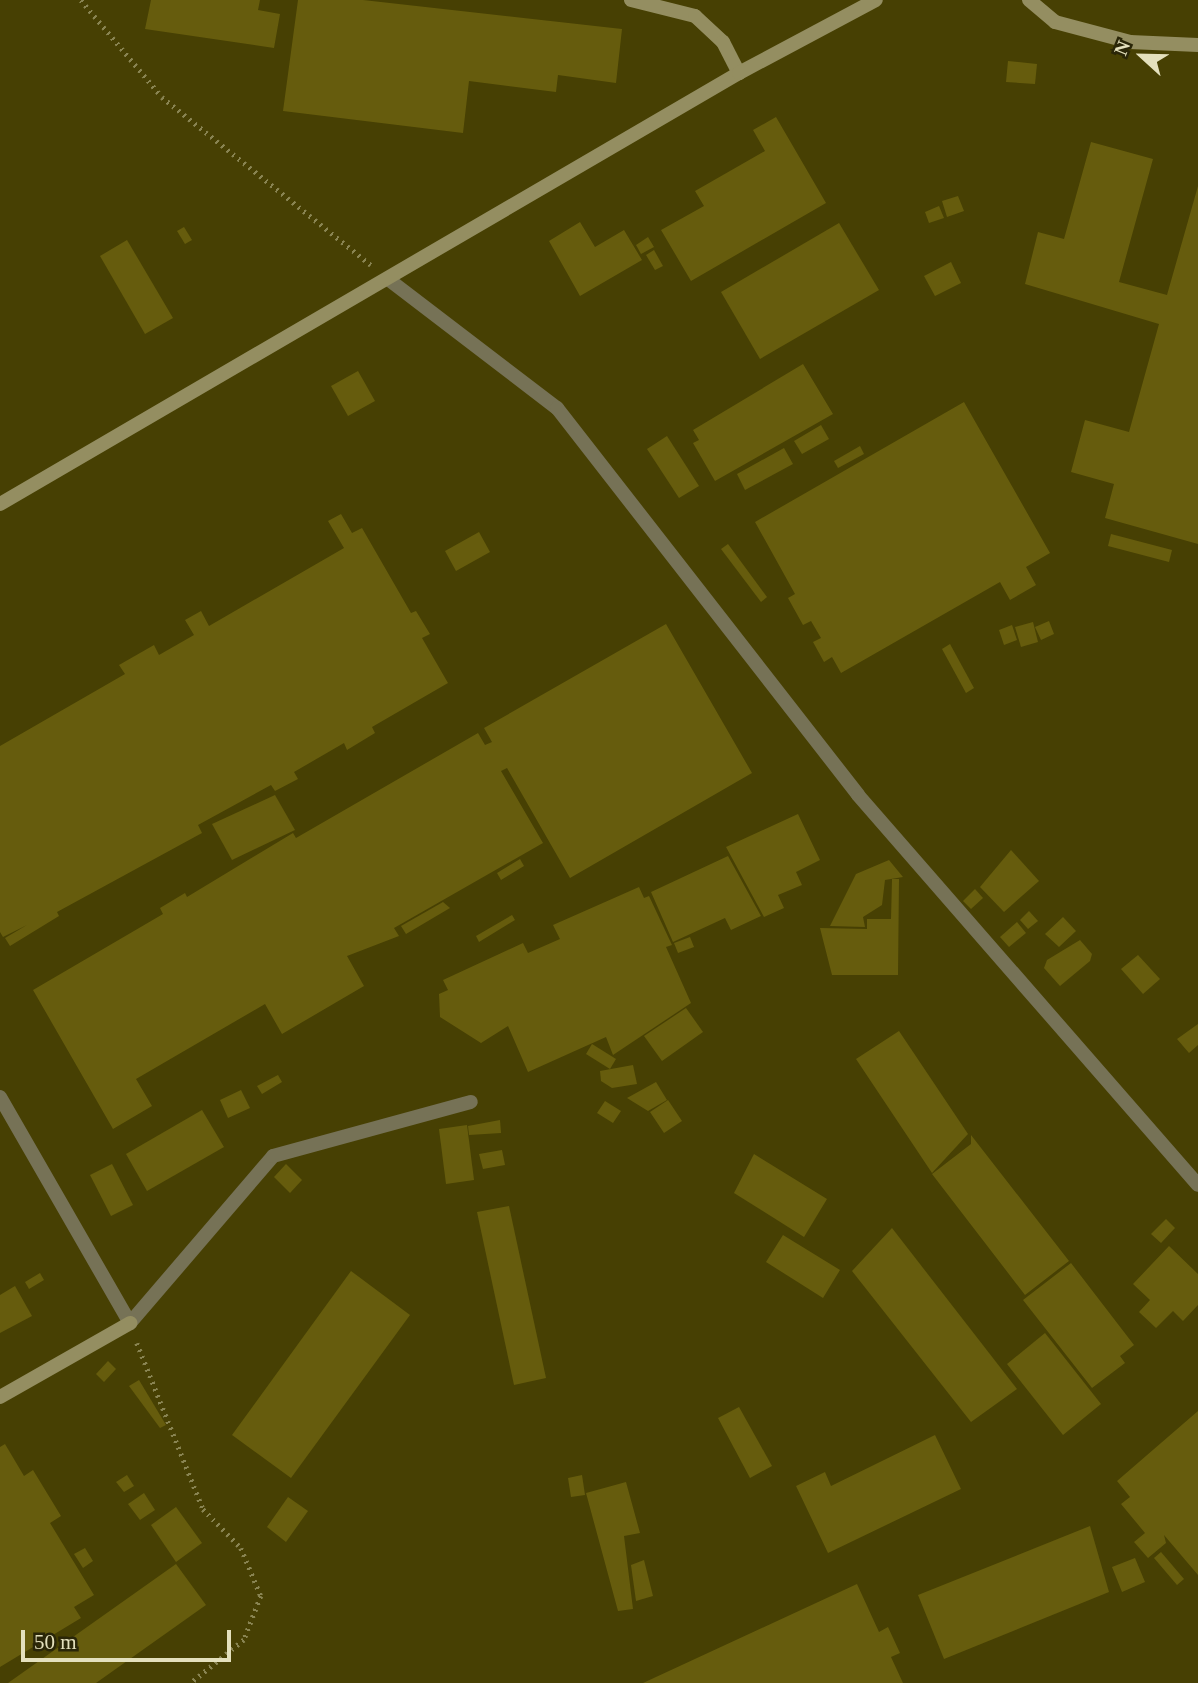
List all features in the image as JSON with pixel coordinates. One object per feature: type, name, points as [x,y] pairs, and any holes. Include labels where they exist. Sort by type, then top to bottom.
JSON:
[{"type":"street","points":[[631,0],[695,16],[723,42],[739,73]]},
{"type":"street","points":[[0,504],[739,73],[876,0]]},
{"type":"street","points":[[1029,0],[1055,22],[1130,42],[1198,45]]},
{"type":"street","points":[[388,279],[557,408],[858,795],[1198,1185]]},
{"type":"street","points":[[0,1097],[130,1323]]},
{"type":"street","points":[[0,1397],[130,1323],[273,1156],[471,1102]]},
{"type":"path","points":[[81,0],[162,97],[388,279]]},
{"type":"path","points":[[130,1323],[202,1509],[241,1548],[261,1596],[244,1640],[191,1683]]},
{"type":"building","points":[[151,0],[260,0],[258,10],[280,14],[274,48],[145,29]]},
{"type":"building","points":[[298,0],[363,0],[622,29],[616,83],[558,75],[556,92],[469,81],[463,133],[283,111]]},
{"type":"building","points":[[1008,61],[1037,64],[1035,84],[1006,82]]},
{"type":"building","points":[[776,117],[826,203],[691,281],[661,230],[704,206],[695,191],[765,151],[753,130]]},
{"type":"building","points":[[1091,142],[1153,159],[1119,282],[1167,295],[1198,186],[1198,544],[1105,518],[1114,484],[1071,472],[1085,420],[1129,432],[1159,324],[1025,284],[1038,232],[1064,239]]},
{"type":"building","points":[[958,196],[964,211],[947,217],[942,201]]},
{"type":"building","points":[[939,206],[944,218],[929,223],[925,212]]},
{"type":"building","points":[[580,222],[595,247],[624,230],[642,260],[580,296],[549,241]]},
{"type":"building","points":[[839,223],[879,290],[760,359],[721,292]]},
{"type":"building","points":[[184,227],[192,240],[185,244],[177,231]]},
{"type":"building","points":[[648,237],[654,247],[641,254],[636,245]]},
{"type":"building","points":[[127,240],[173,318],[145,334],[100,256]]},
{"type":"building","points":[[654,250],[663,266],[655,270],[646,255]]},
{"type":"building","points":[[951,262],[961,283],[935,296],[924,276]]},
{"type":"building","points":[[803,364],[833,414],[715,481],[693,443],[699,440],[693,430]]},
{"type":"building","points":[[358,371],[375,401],[348,416],[331,386]]},
{"type":"building","points":[[964,402],[1050,553],[1026,567],[1036,585],[1010,600],[1000,582],[841,673],[832,657],[824,662],[813,642],[821,638],[811,621],[803,625],[788,598],[795,594],[755,522]]},
{"type":"building","points":[[821,425],[829,439],[802,454],[794,441]]},
{"type":"building","points":[[667,436],[699,486],[679,498],[647,449]]},
{"type":"building","points":[[860,446],[864,454],[838,468],[834,461]]},
{"type":"building","points":[[784,448],[793,464],[745,490],[737,474]]},
{"type":"building","points":[[341,514],[352,533],[362,528],[411,613],[416,611],[430,634],[422,638],[448,683],[372,727],[375,733],[347,750],[344,743],[294,772],[298,779],[275,791],[271,785],[198,825],[202,833],[57,912],[59,916],[10,946],[5,938],[27,925],[3,937],[0,932],[0,746],[125,674],[119,665],[154,645],[159,655],[194,635],[185,620],[201,611],[209,626],[344,548],[328,521]]},
{"type":"building","points":[[479,532],[490,552],[456,571],[445,551]]},
{"type":"building","points":[[1111,534],[1172,550],[1169,562],[1108,546]]},
{"type":"building","points":[[728,544],[767,597],[761,602],[721,549]]},
{"type":"building","points":[[1049,621],[1054,634],[1041,640],[1035,627]]},
{"type":"building","points":[[1033,622],[1038,642],[1021,647],[1015,627]]},
{"type":"building","points":[[666,624],[752,773],[570,878],[507,768],[501,771],[543,843],[394,928],[399,936],[347,956],[364,986],[282,1034],[265,1004],[136,1079],[152,1106],[113,1129],[33,990],[163,914],[160,908],[185,893],[187,897],[293,833],[296,838],[478,733],[485,745],[492,742],[484,728]]},
{"type":"building","points":[[1012,625],[1017,640],[1004,645],[999,630]]},
{"type":"building","points":[[950,644],[974,688],[966,693],[942,649]]},
{"type":"building","points":[[275,795],[295,830],[232,860],[212,824]]},
{"type":"building","points":[[798,814],[820,860],[796,872],[802,885],[778,895],[784,908],[764,917],[726,847]]},
{"type":"building","points":[[1011,850],[1039,881],[1004,912],[980,887]]},
{"type":"building","points":[[728,856],[761,916],[731,930],[725,918],[673,942],[651,892]]},
{"type":"building","points":[[520,859],[524,866],[501,880],[497,873]]},
{"type":"building","points":[[889,860],[903,877],[885,880],[882,905],[863,917],[865,927],[830,926],[856,874]]},
{"type":"building","points":[[892,879],[899,879],[898,975],[832,975],[820,928],[867,929],[867,919],[891,919]]},
{"type":"building","points":[[639,887],[644,898],[649,896],[672,945],[666,947],[691,1003],[613,1055],[606,1037],[528,1072],[508,1026],[481,1043],[440,1017],[439,994],[448,990],[443,980],[523,943],[528,953],[560,939],[553,925]]},
{"type":"building","points":[[975,889],[983,898],[971,909],[963,901]]},
{"type":"building","points":[[443,902],[450,908],[406,934],[401,926]]},
{"type":"building","points":[[1029,911],[1038,921],[1028,929],[1020,920]]},
{"type":"building","points":[[512,915],[515,920],[479,942],[476,936]]},
{"type":"building","points":[[1063,917],[1076,931],[1059,947],[1045,934]]},
{"type":"building","points":[[1017,922],[1026,933],[1009,947],[1000,937]]},
{"type":"building","points":[[690,937],[694,947],[678,953],[674,943]]},
{"type":"building","points":[[1080,940],[1092,954],[1090,961],[1060,986],[1044,968],[1047,960]]},
{"type":"building","points":[[1138,955],[1160,979],[1143,994],[1121,969]]},
{"type":"building","points":[[686,1008],[703,1032],[662,1061],[644,1036]]},
{"type":"building","points":[[1198,1024],[1198,1045],[1189,1053],[1177,1039]]},
{"type":"building","points":[[899,1031],[968,1134],[932,1173],[856,1059]]},
{"type":"building","points":[[592,1044],[616,1059],[610,1069],[586,1054]]},
{"type":"building","points":[[633,1065],[637,1084],[612,1088],[601,1081],[600,1071]]},
{"type":"building","points":[[278,1075],[282,1082],[262,1094],[257,1086]]},
{"type":"building","points":[[656,1082],[667,1100],[648,1111],[627,1098]]},
{"type":"building","points":[[241,1090],[250,1108],[228,1118],[220,1100]]},
{"type":"building","points":[[668,1100],[682,1121],[664,1133],[650,1112]]},
{"type":"building","points":[[605,1101],[621,1111],[613,1123],[597,1113]]},
{"type":"building","points":[[202,1110],[224,1147],[147,1191],[126,1154]]},
{"type":"building","points":[[500,1120],[501,1133],[469,1135],[468,1126]]},
{"type":"building","points":[[467,1125],[474,1180],[446,1184],[439,1129]]},
{"type":"building","points":[[971,1135],[1069,1261],[1025,1295],[932,1174],[971,1144]]},
{"type":"building","points":[[502,1150],[505,1165],[483,1169],[479,1154]]},
{"type":"building","points":[[754,1154],[827,1199],[804,1237],[734,1193]]},
{"type":"building","points":[[112,1164],[133,1205],[111,1216],[90,1175]]},
{"type":"building","points":[[286,1164],[302,1180],[290,1193],[274,1177]]},
{"type":"building","points":[[509,1206],[546,1378],[514,1385],[477,1212]]},
{"type":"building","points":[[1166,1219],[1175,1228],[1161,1243],[1151,1234]]},
{"type":"building","points":[[892,1228],[1017,1389],[971,1422],[852,1271]]},
{"type":"building","points":[[783,1235],[840,1270],[823,1298],[766,1262]]},
{"type":"building","points":[[1169,1246],[1198,1274],[1198,1305],[1183,1321],[1173,1311],[1156,1328],[1139,1312],[1150,1300],[1133,1284]]},
{"type":"building","points":[[1071,1263],[1134,1345],[1120,1356],[1125,1363],[1092,1388],[1023,1300]]},
{"type":"building","points":[[351,1271],[410,1315],[291,1478],[232,1435]]},
{"type":"building","points":[[40,1273],[44,1280],[29,1289],[25,1282]]},
{"type":"building","points":[[15,1286],[32,1316],[0,1333],[0,1295]]},
{"type":"building","points":[[1045,1333],[1101,1404],[1063,1435],[1007,1364]]},
{"type":"building","points":[[108,1361],[116,1369],[104,1382],[96,1374]]},
{"type":"building","points":[[139,1380],[166,1425],[160,1428],[129,1386]]},
{"type":"building","points":[[739,1407],[772,1466],[750,1478],[718,1418]]},
{"type":"building","points":[[1198,1411],[1198,1575],[1164,1535],[1166,1543],[1148,1558],[1134,1542],[1145,1533],[1121,1504],[1130,1497],[1117,1481]]},
{"type":"building","points":[[935,1435],[961,1489],[828,1553],[796,1486],[825,1472],[831,1486]]},
{"type":"building","points":[[5,1444],[24,1476],[33,1470],[61,1516],[50,1523],[94,1595],[74,1607],[81,1618],[0,1667],[0,1447]]},
{"type":"building","points":[[127,1475],[134,1486],[124,1492],[116,1482]]},
{"type":"building","points":[[582,1475],[585,1495],[571,1497],[568,1478]]},
{"type":"building","points":[[626,1482],[640,1533],[624,1536],[633,1609],[618,1611],[586,1493]]},
{"type":"building","points":[[144,1493],[155,1510],[140,1520],[128,1504]]},
{"type":"building","points":[[288,1497],[308,1511],[286,1542],[267,1527]]},
{"type":"building","points":[[176,1507],[202,1543],[176,1562],[151,1525]]},
{"type":"building","points":[[1090,1526],[1109,1592],[944,1659],[918,1595]]},
{"type":"building","points":[[85,1548],[93,1561],[83,1568],[74,1554]]},
{"type":"building","points":[[1161,1552],[1184,1579],[1177,1585],[1154,1558]]},
{"type":"building","points":[[1135,1558],[1145,1582],[1122,1592],[1112,1567]]},
{"type":"building","points":[[644,1560],[653,1596],[636,1601],[631,1565]]},
{"type":"building","points":[[176,1564],[206,1605],[96,1683],[8,1683]]},
{"type":"building","points":[[857,1584],[879,1632],[888,1627],[900,1653],[891,1657],[903,1683],[643,1683]]}]
